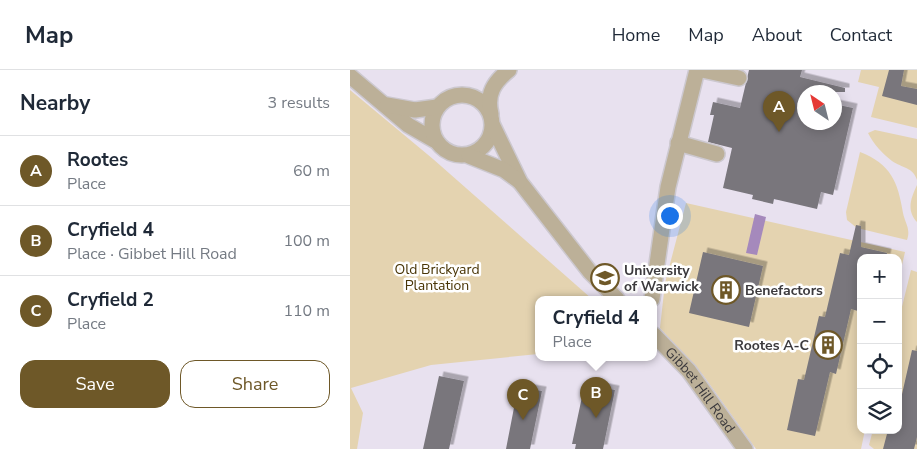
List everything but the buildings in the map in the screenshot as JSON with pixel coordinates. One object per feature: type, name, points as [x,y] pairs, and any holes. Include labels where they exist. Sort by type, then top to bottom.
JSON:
[{"type":"street","points":[[652,296],[668,187],[697,70]]},
{"type":"street","points":[[702,70],[740,78]]},
{"type":"street","points":[[469,156],[484,145],[491,135],[490,95],[504,74]]},
{"type":"street","points":[[350,76],[408,125],[434,140],[449,152],[458,156],[469,156],[504,170],[520,182]]},
{"type":"street","points":[[383,104],[415,110],[437,107],[450,98],[472,96],[486,106],[520,182],[590,272],[614,296]]},
{"type":"street","points":[[434,140],[431,122],[437,107]]},
{"type":"street","points":[[678,143],[716,154]]},
{"type":"street","name":"Gibbet Hill Road","points":[[657,338],[689,371],[745,449]]},
{"type":"shaded area","name":"University of Warwick","points":[[350,70],[917,70],[917,449],[350,449]]},
{"type":"shaded area","points":[[755,214],[766,217],[757,255],[746,253]]},
{"type":"green space","points":[[861,70],[917,70],[917,128],[871,117],[879,87],[858,82]]},
{"type":"green space","name":"Old Brickyard Plantation","points":[[350,90],[433,159],[589,296],[535,296],[535,354],[431,365],[351,388],[363,413],[357,449],[350,449]]},
{"type":"green space","points":[[875,130],[917,139],[917,180],[910,170],[892,161],[878,148],[868,133]]},
{"type":"green space","points":[[860,152],[879,162],[891,175],[899,192],[908,229],[907,240],[857,228],[847,220],[846,212]]},
{"type":"green space","points":[[917,185],[917,222],[912,213],[911,199]]},
{"type":"green space","points":[[686,203],[905,252],[902,265],[902,254],[857,254],[857,434],[864,434],[861,449],[756,449],[703,375],[660,328],[665,283]]},
{"type":"green space","points":[[911,270],[917,272],[917,449],[874,449],[869,445],[872,434],[902,434],[902,307]]},
{"type":"place","name":"Rootes","points":[[779,132]]},
{"type":"place","name":"University of Warwick","points":[[605,278]]},
{"type":"place","name":"Benefactors","points":[[726,290]]},
{"type":"place","name":"Rootes A-C","points":[[828,345]]},
{"type":"place","name":"Cryfield 4","points":[[596,418]]},
{"type":"place","name":"Cryfield 2","points":[[523,420]]}]
